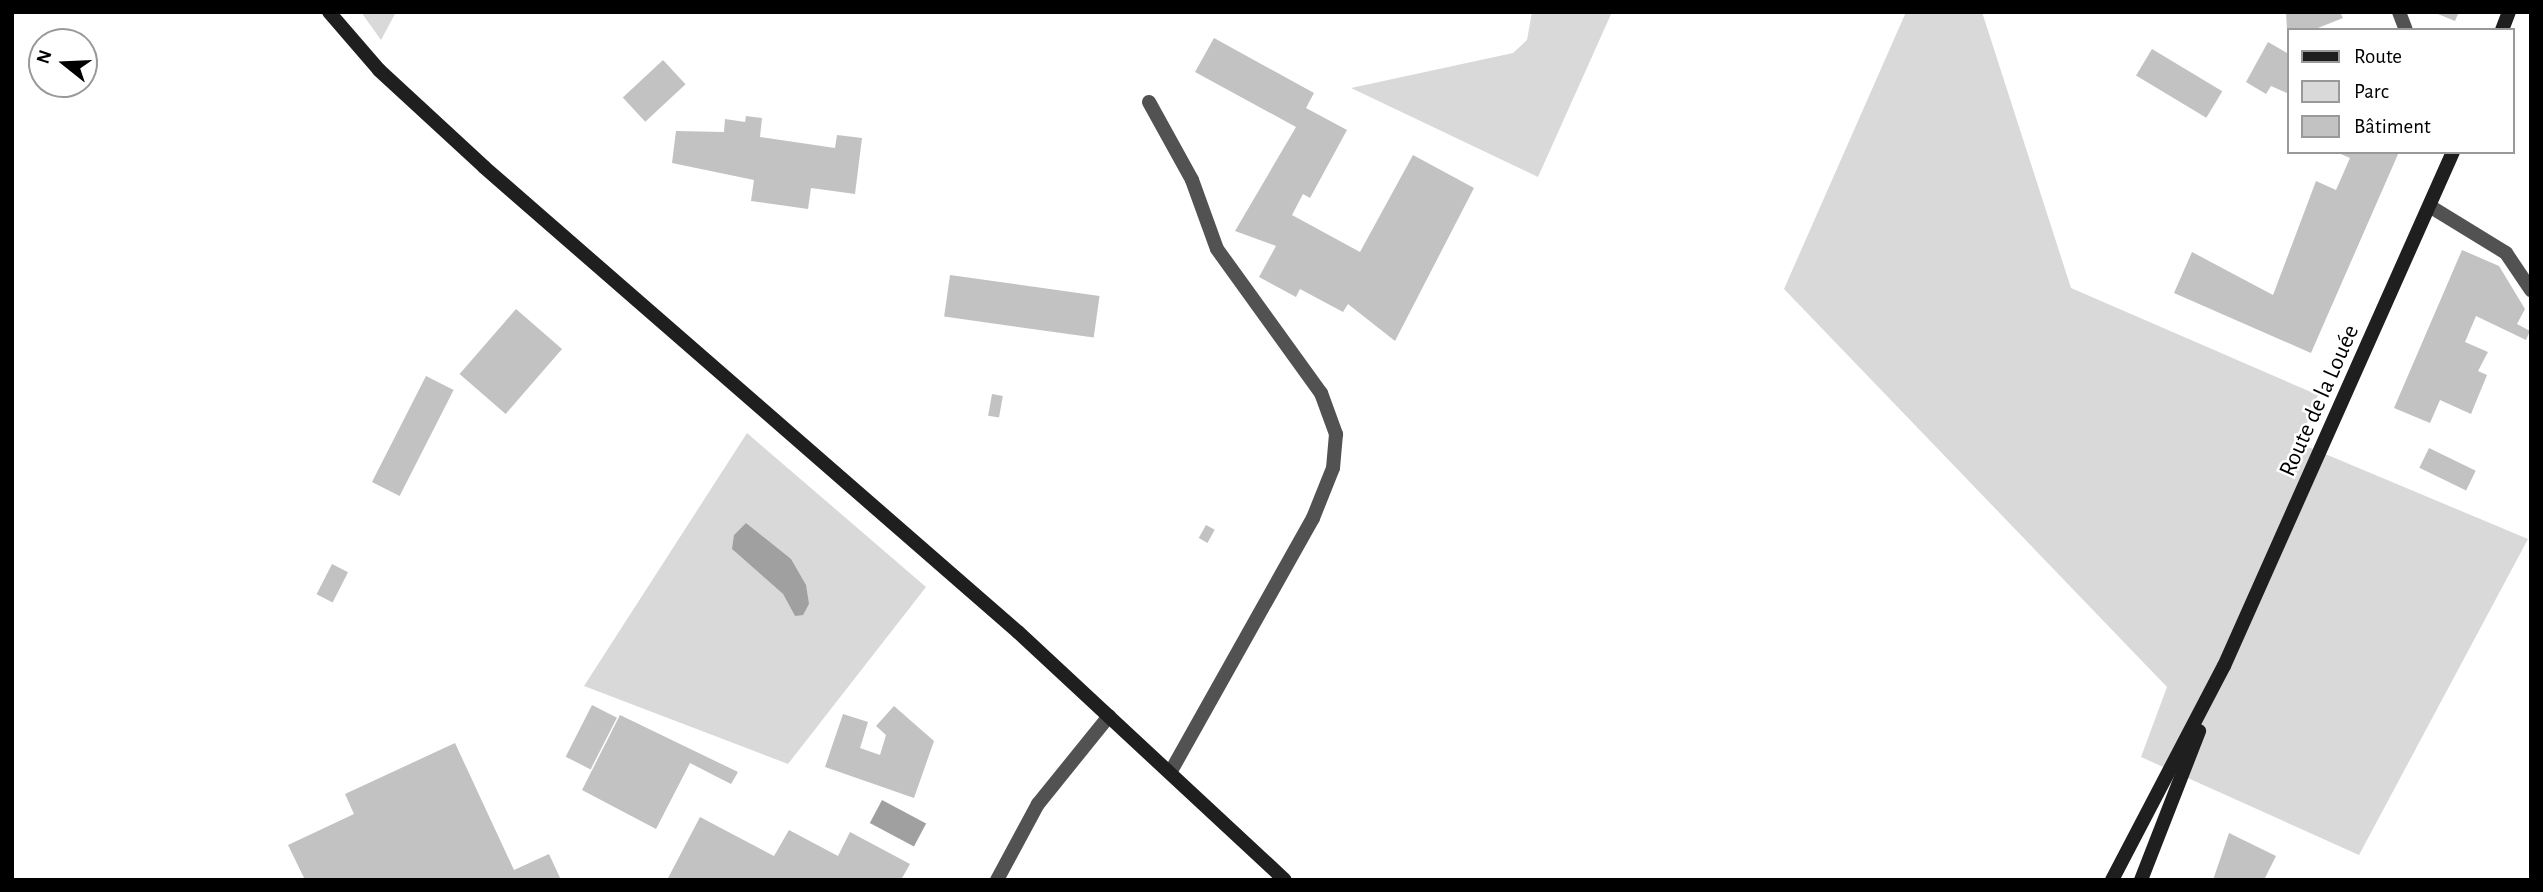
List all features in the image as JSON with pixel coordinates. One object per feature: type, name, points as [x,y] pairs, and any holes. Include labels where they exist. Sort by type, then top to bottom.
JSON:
[{"type":"street","points":[[330,12],[379,70],[484,167],[667,321],[1109,716],[1285,880]]},
{"type":"street","points":[[2503,28],[2510,12]]},
{"type":"street","points":[[1149,102],[1192,180],[1217,248],[1321,393],[1336,434],[1333,468],[1313,518],[1170,773]]},
{"type":"street","name":"Route de la Louée","points":[[2141,880],[2224,666],[2431,207],[2452,154]]},
{"type":"street","points":[[2431,207],[2506,253],[2531,290]]},
{"type":"street","name":"Route de la Louée","points":[[2112,880],[2224,666]]},
{"type":"street","points":[[997,880],[1038,803],[1109,716]]},
{"type":"green space","points":[[361,12],[396,12],[381,40]]},
{"type":"green space","points":[[1532,12],[1612,12],[1538,177],[1351,88],[1513,53],[1527,40]]},
{"type":"green space","points":[[1906,12],[1982,12],[2071,288],[2318,395],[2299,443],[2528,539],[2359,855],[2141,757],[2167,687],[1784,289]]},
{"type":"green space","points":[[747,433],[926,587],[788,764],[584,686]],"holes":[[[732,549],[809,604],[795,616],[783,594]]]},
{"type":"shaded area","points":[[746,523],[791,559],[806,585],[809,604],[803,615],[795,616],[783,594],[732,549],[734,535]]},
{"type":"shaded area","points":[[882,800],[926,823],[914,846],[870,823]]},
{"type":"building","points":[[2286,12],[2340,12],[2343,18],[2318,28],[2287,30]]},
{"type":"building","points":[[2433,12],[2459,12],[2455,21]]},
{"type":"building","points":[[1214,38],[1314,93],[1306,108],[1347,130],[1310,198],[1303,194],[1292,215],[1360,252],[1413,155],[1474,188],[1395,341],[1348,304],[1343,312],[1300,289],[1296,297],[1259,277],[1276,246],[1235,231],[1296,127],[1195,72]]},
{"type":"building","points":[[2268,42],[2288,53],[2288,94],[2271,86],[2266,94],[2246,82]]},
{"type":"building","points":[[2152,49],[2222,91],[2206,118],[2136,76]]},
{"type":"building","points":[[663,60],[686,84],[645,122],[623,98]]},
{"type":"building","points":[[746,116],[762,118],[760,137],[835,148],[837,135],[862,138],[855,194],[811,188],[808,209],[751,201],[754,180],[672,163],[676,131],[724,132],[725,119],[745,122]]},
{"type":"building","points":[[2341,154],[2398,154],[2311,353],[2174,293],[2192,252],[2273,295],[2316,181],[2336,190],[2350,158]]},
{"type":"building","points":[[2462,250],[2499,266],[2525,309],[2517,324],[2530,331],[2526,340],[2476,316],[2465,342],[2488,352],[2478,371],[2487,375],[2471,414],[2440,400],[2430,423],[2394,408]]},
{"type":"building","points":[[950,275],[1100,296],[1094,338],[944,317]]},
{"type":"building","points":[[516,309],[562,349],[506,414],[460,374]]},
{"type":"building","points":[[426,376],[454,390],[400,496],[372,482]]},
{"type":"building","points":[[992,394],[1003,396],[999,418],[988,416]]},
{"type":"building","points":[[2429,448],[2476,471],[2466,491],[2419,468]]},
{"type":"building","points":[[1206,525],[1215,530],[1207,543],[1199,538]]},
{"type":"building","points":[[332,564],[348,572],[333,602],[317,594]]},
{"type":"building","points":[[592,705],[617,718],[591,769],[566,757]]},
{"type":"building","points":[[894,706],[934,741],[914,798],[825,767],[843,714],[868,722],[860,748],[880,755],[886,735],[876,726]]},
{"type":"building","points":[[620,715],[738,772],[731,784],[690,763],[656,829],[582,790]]},
{"type":"building","points":[[455,743],[514,870],[549,854],[561,880],[305,880],[288,845],[354,814],[345,794]]},
{"type":"building","points":[[700,817],[774,856],[789,830],[838,856],[850,832],[910,864],[901,880],[667,880]]},
{"type":"building","points":[[2229,833],[2276,856],[2264,880],[2213,880]]}]
